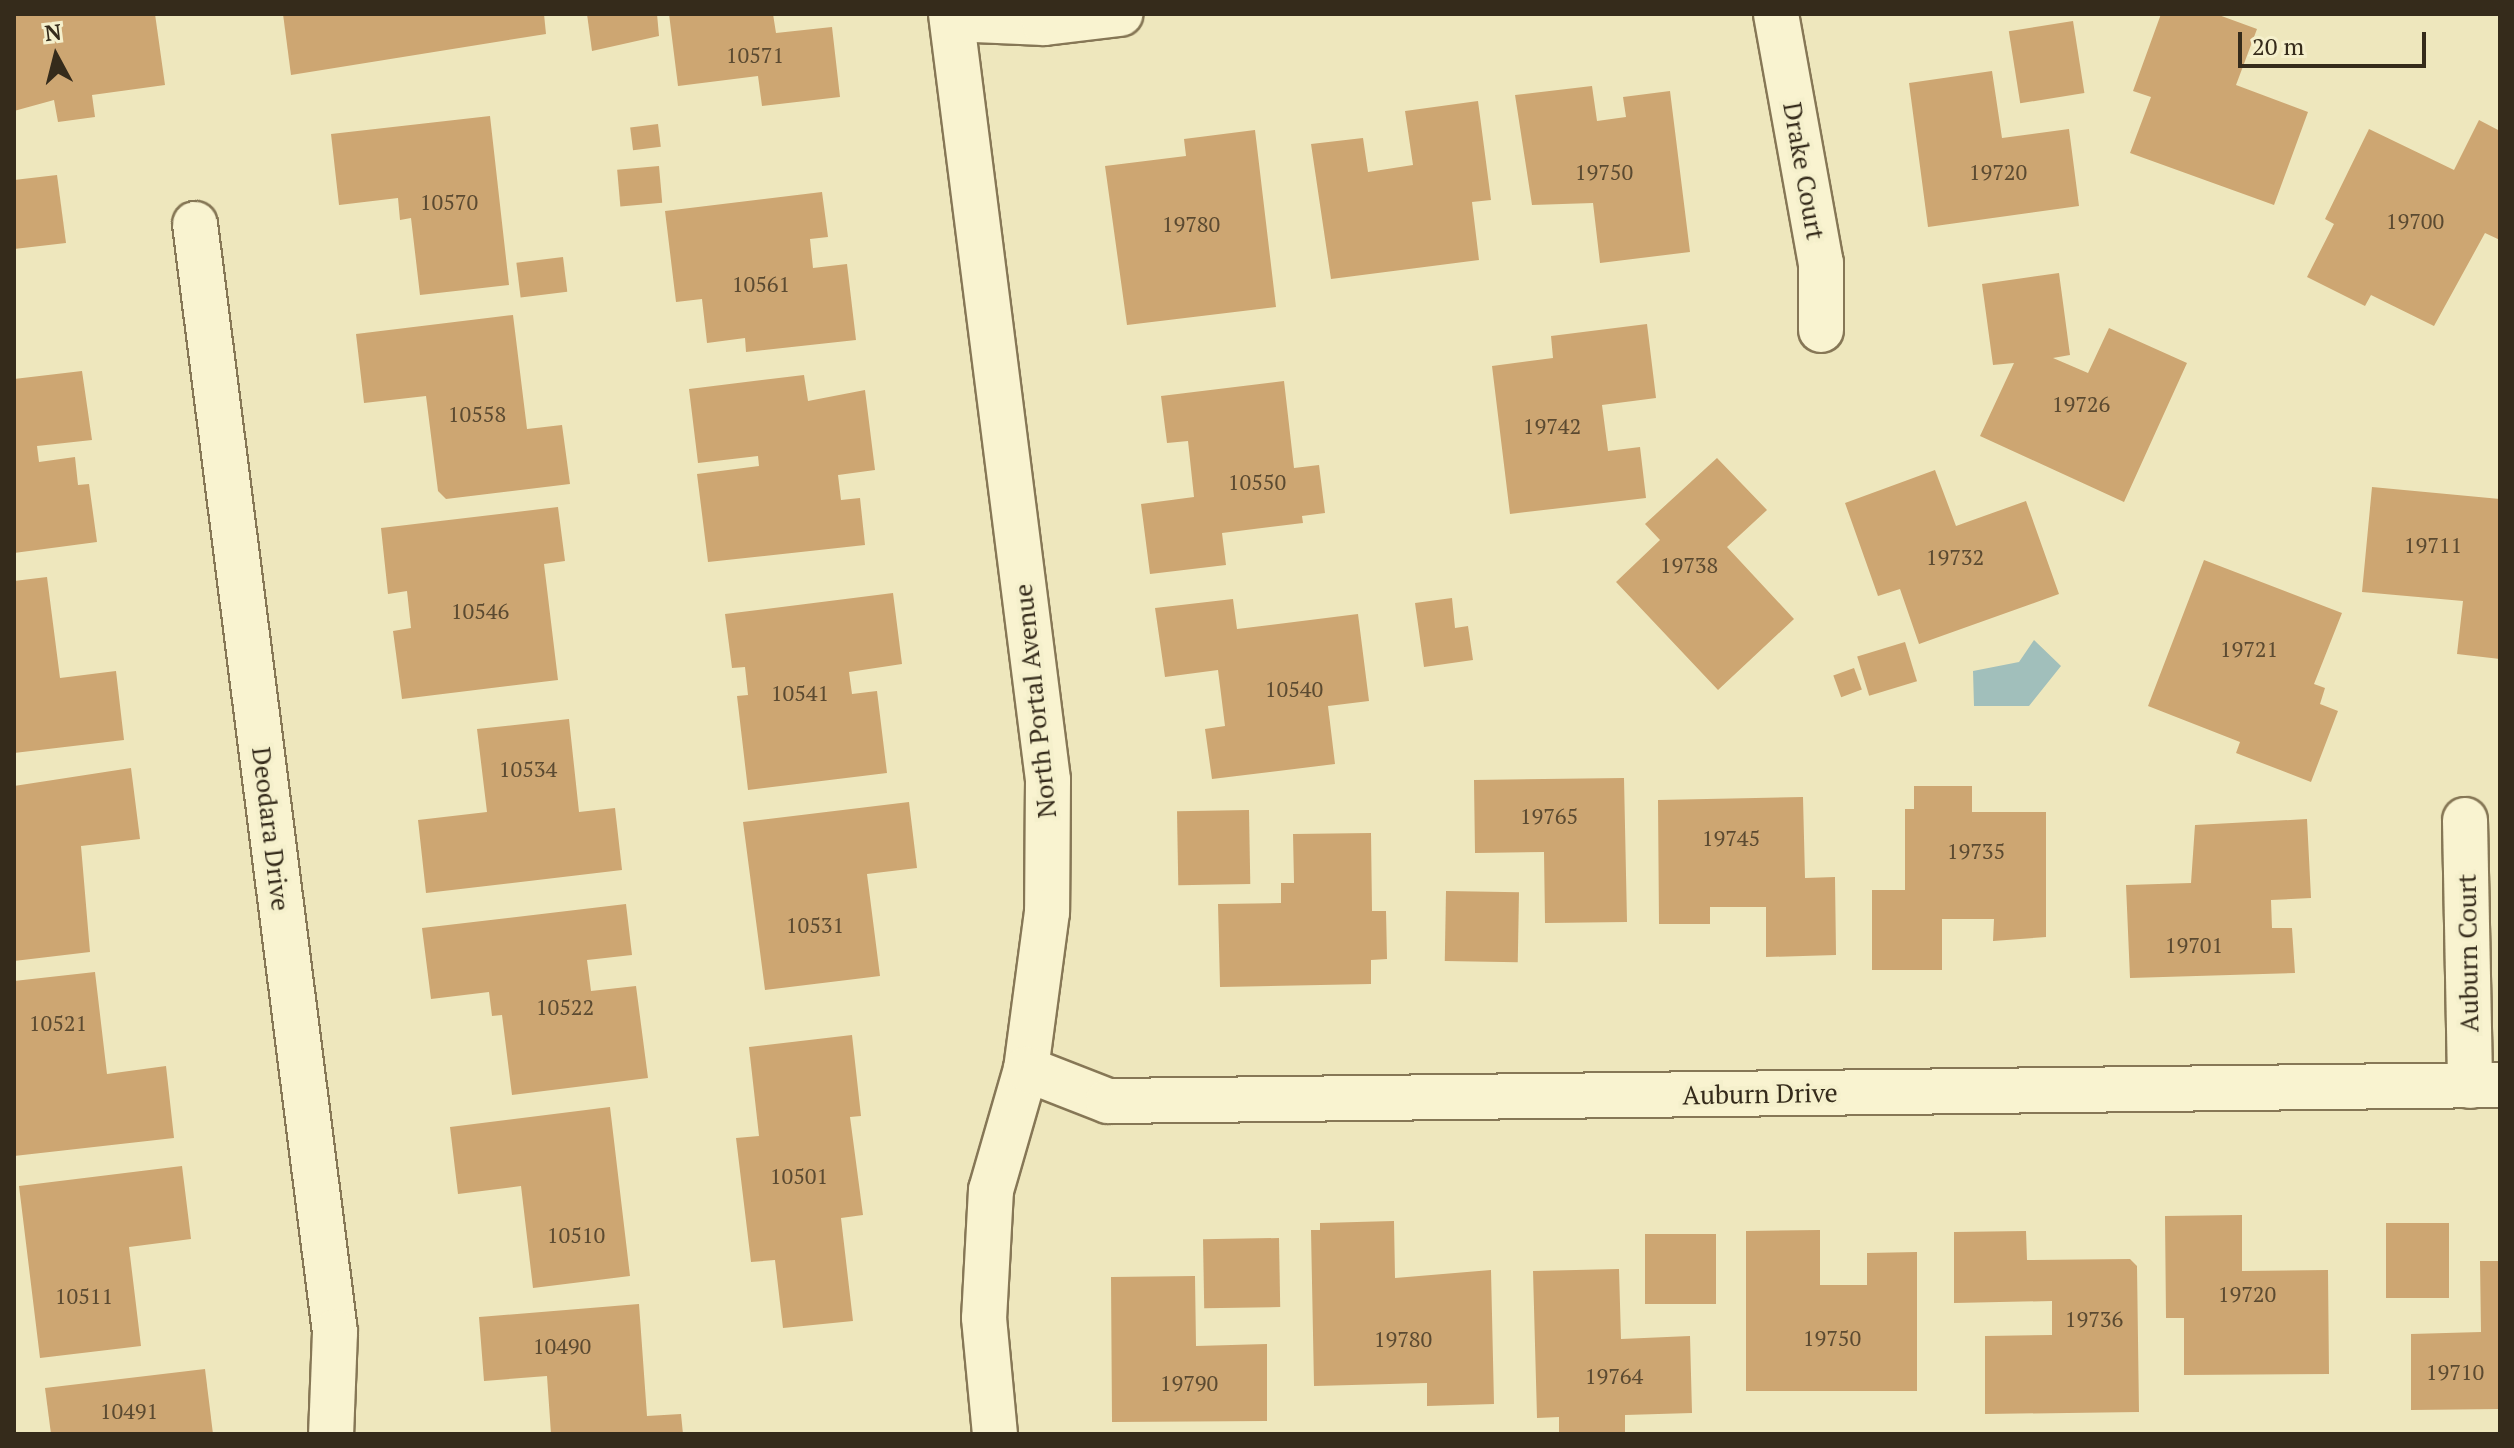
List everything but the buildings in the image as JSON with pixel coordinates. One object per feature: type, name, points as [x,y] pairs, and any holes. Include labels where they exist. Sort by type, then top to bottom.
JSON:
[{"type":"street","points":[[952,16],[1044,23],[1120,14]]},
{"type":"street","name":"Drake Court","points":[[1776,14],[1821,263],[1821,330]]},
{"type":"street","name":"North Portal Avenue","points":[[952,16],[1048,780],[1047,912],[1026,1069],[991,1190],[984,1318],[995,1434]]},
{"type":"street","name":"Deodara Drive","points":[[195,224],[335,1332],[331,1434]]},
{"type":"street","name":"Auburn Court","points":[[2465,820],[2485,1086]]},
{"type":"street","name":"Auburn Drive","points":[[1026,1069],[1108,1101],[2485,1086]]},
{"type":"water","points":[[2034,640],[2061,666],[2029,706],[1974,706],[1973,671],[2019,662]]}]
